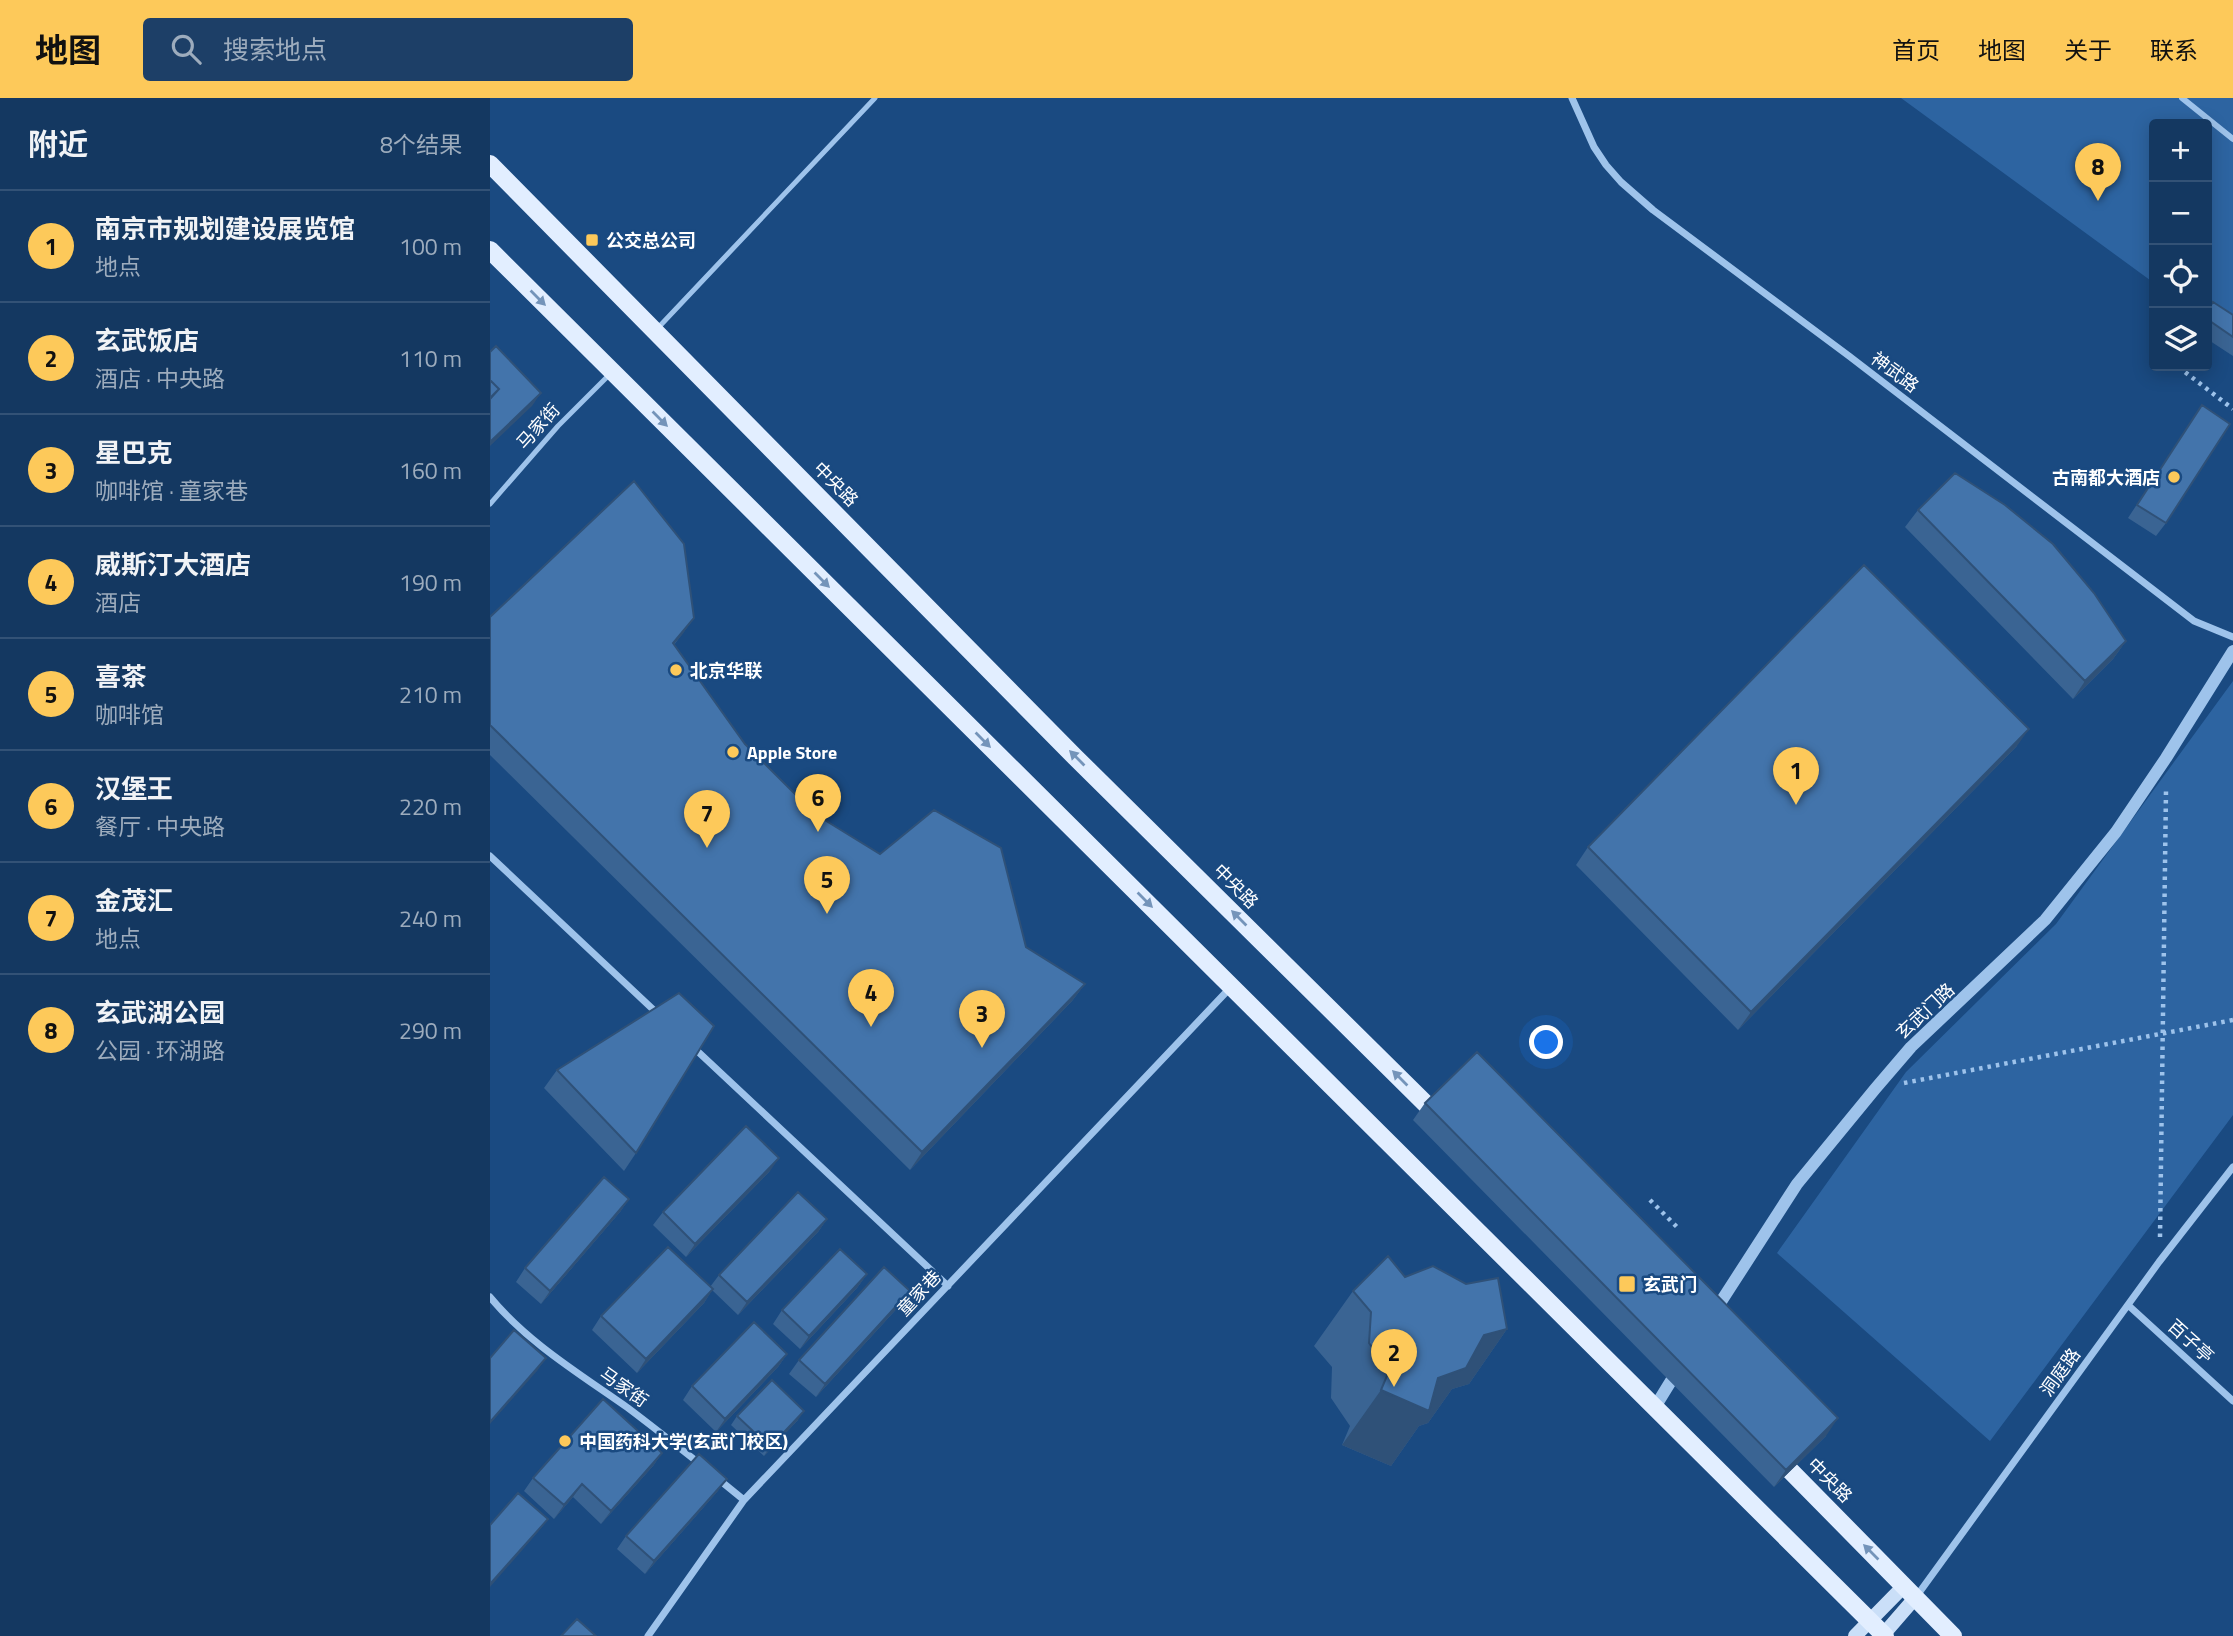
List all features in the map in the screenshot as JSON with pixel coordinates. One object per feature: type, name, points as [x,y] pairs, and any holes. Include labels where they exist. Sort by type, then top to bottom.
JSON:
[{"type":"main road","name":"中央路","points":[[490,164],[1066,747],[1451,1129]]},
{"type":"main road","points":[[490,250],[1880,1632]]},
{"type":"main road","name":"中央路","points":[[1760,1439],[1954,1636]]},
{"type":"main road","points":[[1855,1636],[1880,1632],[1910,1592]]},
{"type":"street","name":"神武路","points":[[1572,98],[1594,147],[1606,165],[1653,210],[1849,356],[2194,621],[2233,637]]},
{"type":"street","points":[[2182,98],[2233,139]]},
{"type":"street","name":"玄武门路","points":[[1705,1327],[1797,1184],[1875,1088],[1911,1047],[2045,920],[2116,832],[2233,651]]},
{"type":"street","points":[[490,856],[663,1018]]},
{"type":"street","name":"童家巷","points":[[648,1636],[744,1500],[1232,986]]},
{"type":"street","points":[[683,1037],[948,1286]]},
{"type":"street","name":"洞庭路","points":[[1910,1592],[2233,1167]]},
{"type":"street","name":"马家街","points":[[490,1297],[504,1315],[568,1368],[628,1408],[702,1466]]},
{"type":"street","name":"百子亭","points":[[2128,1306],[2233,1401]]},
{"type":"street","points":[[1655,1407],[1684,1361]]},
{"type":"street","points":[[713,1474],[744,1500]]},
{"type":"lane","points":[[655,330],[875,98]]},
{"type":"lane","name":"马家街","points":[[490,504],[558,426],[612,371]]},
{"type":"path","points":[[2184,371],[2231,407]]},
{"type":"path","points":[[2159,1262],[2166,758]]},
{"type":"path","points":[[1875,1088],[2233,1020]]},
{"type":"path","points":[[1650,1200],[1680,1230]]},
{"type":"shaded area","points":[[1901,98],[2233,98],[2233,334],[2212,320],[2212,119],[2149,119],[2149,279]]},
{"type":"shaded area","points":[[2233,681],[2233,1115],[1990,1441],[1777,1253],[1906,1072],[2056,924]]},
{"type":"building","points":[[2212,304],[2233,315],[2233,337],[2212,322]]},
{"type":"building","points":[[496,346],[541,393],[490,442],[490,399],[499,389],[490,380],[490,352]]},
{"type":"building","points":[[490,380],[499,389],[490,398]]},
{"type":"building","name":"古南都大酒店","points":[[2202,405],[2230,424],[2166,523],[2137,505]]},
{"type":"building","points":[[1955,473],[2005,505],[2053,544],[2094,593],[2126,641],[2085,681],[1918,510]]},
{"type":"building","points":[[634,481],[684,544],[694,618],[673,643],[745,744],[815,814],[880,854],[934,810],[1001,848],[1026,947],[1085,984],[922,1152],[490,725],[490,617]]},
{"type":"building","points":[[1864,565],[2029,729],[1751,1012],[1588,847]]},
{"type":"building","points":[[679,993],[714,1026],[636,1153],[557,1070]]},
{"type":"building","points":[[1477,1052],[1838,1418],[1786,1470],[1425,1103]]},
{"type":"building","points":[[746,1126],[779,1158],[695,1244],[663,1212]]},
{"type":"building","points":[[604,1177],[629,1199],[550,1291],[525,1268]]},
{"type":"building","points":[[798,1192],[827,1219],[747,1302],[719,1275]]},
{"type":"building","points":[[668,1247],[713,1289],[646,1359],[601,1316]]},
{"type":"building","points":[[840,1249],[867,1274],[809,1336],[782,1310]]},
{"type":"building","points":[[1388,1256],[1405,1277],[1433,1266],[1466,1284],[1498,1278],[1507,1329],[1484,1335],[1466,1368],[1438,1378],[1429,1411],[1381,1390],[1389,1371],[1369,1343],[1371,1312],[1353,1291]]},
{"type":"building","points":[[884,1267],[910,1291],[825,1384],[799,1360]]},
{"type":"building","points":[[754,1322],[787,1354],[725,1419],[692,1386]]},
{"type":"building","points":[[514,1330],[546,1358],[490,1422],[490,1358]]},
{"type":"building","points":[[772,1380],[804,1411],[770,1447],[737,1416]]},
{"type":"building","points":[[603,1399],[662,1453],[611,1511],[582,1484],[564,1505],[533,1478]]},
{"type":"building","points":[[699,1454],[727,1479],[654,1561],[626,1536]]},
{"type":"building","points":[[518,1493],[548,1519],[490,1584],[490,1525]]},
{"type":"building","points":[[577,1619],[596,1636],[561,1636]]},
{"type":"place","name":"玄武湖公园","points":[[2098,201]]},
{"type":"place","name":"公交总公司","points":[[592,240]]},
{"type":"place","name":"古南都大酒店","points":[[2174,477]]},
{"type":"place","name":"北京华联","points":[[676,670]]},
{"type":"place","name":"Apple Store","points":[[733,752]]},
{"type":"place","name":"南京市规划建设展览馆","points":[[1796,805]]},
{"type":"place","name":"汉堡王","points":[[818,832]]},
{"type":"place","name":"金茂汇","points":[[707,848]]},
{"type":"place","name":"喜茶","points":[[827,914]]},
{"type":"place","name":"威斯汀大酒店","points":[[871,1027]]},
{"type":"place","name":"星巴克","points":[[982,1048]]},
{"type":"place","name":"玄武门","points":[[1627,1284]]},
{"type":"place","name":"玄武饭店","points":[[1394,1387]]},
{"type":"place","name":"中国药科大学(玄武门校区)","points":[[565,1441]]}]
